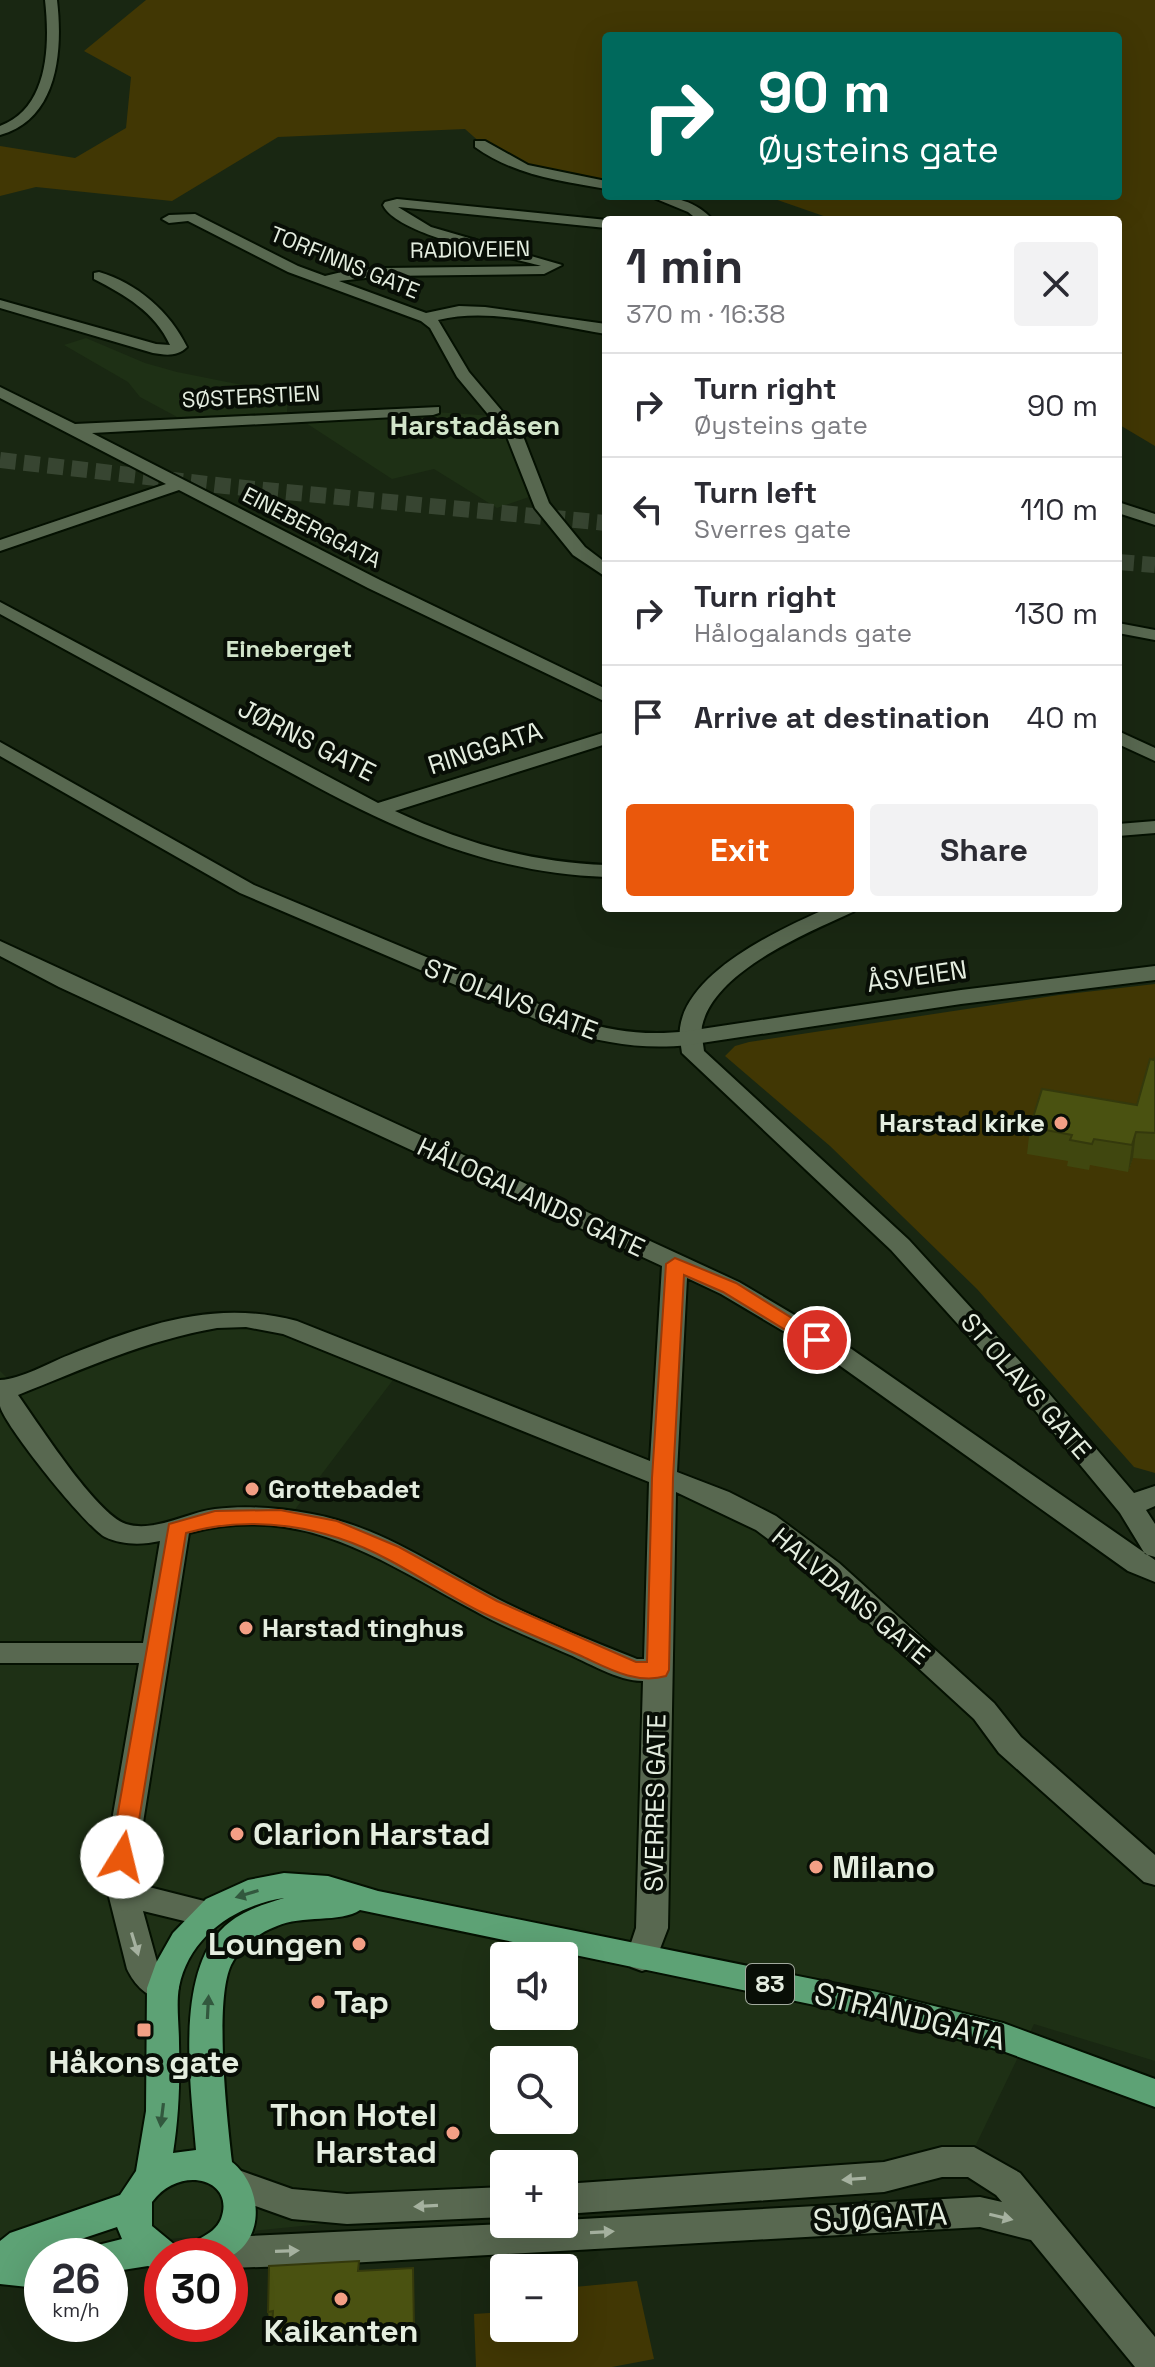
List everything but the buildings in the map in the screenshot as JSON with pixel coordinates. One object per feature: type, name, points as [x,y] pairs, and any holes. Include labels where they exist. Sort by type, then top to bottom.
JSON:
[{"type":"highway","name":"83","points":[[144,2241],[134,2231],[163,2111],[163,1988],[184,1939],[198,1921],[230,1899],[283,1886],[335,1890],[378,1903]]},
{"type":"highway","name":"83","points":[[228,2238],[236,2229],[241,2213],[241,2197],[224,2176],[209,2106],[207,2003],[213,1968],[228,1942],[258,1918],[321,1903],[378,1903]]},
{"type":"highway","name":"STRANDGATA","points":[[378,1903],[877,2005],[1003,2037],[1155,2093]]},
{"type":"highway","points":[[0,2262],[22,2244],[142,2192],[176,2166],[203,2165],[224,2176]]},
{"type":"highway","points":[[0,2268],[24,2271]]},
{"type":"street","points":[[0,131],[17,127],[27,118],[46,87],[51,66],[51,0]]},
{"type":"street","points":[[480,144],[491,154],[520,166],[602,184]]},
{"type":"street","points":[[667,200],[693,209],[701,216]]},
{"type":"street","name":"RADIOVEIEN","points":[[324,281],[365,273],[544,270],[555,265],[426,230],[392,210],[390,205],[397,203],[602,224]]},
{"type":"street","name":"TORFINNS GATE","points":[[169,219],[190,217],[293,269],[426,318],[459,310],[485,311],[602,328]]},
{"type":"street","points":[[0,304],[153,348],[168,351],[179,347],[164,321],[148,304],[99,276]]},
{"type":"street","points":[[426,318],[436,325],[462,374],[515,436],[541,504],[579,551],[602,569]]},
{"type":"street","name":"EINEBERGGATA","points":[[0,392],[374,584],[602,694]]},
{"type":"street","name":"SØSTERSTIEN","points":[[71,429],[433,410]]},
{"type":"street","points":[[0,546],[181,484]]},
{"type":"street","points":[[1122,508],[1155,520]]},
{"type":"street","name":"JØRNS GATE","points":[[0,607],[380,809],[494,857],[566,869],[602,871]]},
{"type":"street","points":[[1122,629],[1155,635]]},
{"type":"street","name":"RINGGATA","points":[[380,809],[602,739]]},
{"type":"street","points":[[1122,739],[1155,755]]},
{"type":"street","name":"ST OLAVS GATE","points":[[0,748],[215,873],[303,915],[601,1036],[641,1043],[688,1038],[693,1053],[704,1065],[817,1165],[900,1245],[1038,1397],[1142,1501]]},
{"type":"street","points":[[1122,830],[1155,827]]},
{"type":"street","points":[[688,1038],[701,1002],[731,973],[768,943],[837,912]]},
{"type":"street","name":"HÅLOGALANDS GATE","points":[[0,947],[81,989],[730,1288],[841,1354],[1138,1564],[1155,1572]]},
{"type":"street","name":"ÅSVEIEN","points":[[688,1038],[961,997],[1155,973]]},
{"type":"street","name":"SVERRES GATE","points":[[642,1958],[652,1928],[663,1478],[675,1264]]},
{"type":"street","name":"HALVDANS GATE","points":[[1,1391],[132,1342],[193,1324],[246,1319],[288,1327],[719,1499],[766,1523],[829,1570],[984,1711],[1010,1745],[1155,1873]]},
{"type":"street","points":[[1,1391],[87,1506],[113,1530],[136,1534],[176,1529],[193,1522],[280,1517],[329,1527],[392,1552],[504,1613],[634,1670],[658,1670]]},
{"type":"street","points":[[1142,1501],[1155,1547]]},
{"type":"street","points":[[163,1988],[143,1969],[119,1873],[176,1529]]},
{"type":"street","points":[[0,1653],[154,1653]]},
{"type":"street","points":[[122,1892],[166,1906],[209,1914]]},
{"type":"street","name":"SJØGATA","points":[[578,2198],[884,2177],[942,2162],[974,2162],[1008,2184],[1042,2227]]},
{"type":"street","points":[[224,2176],[292,2204],[347,2209],[490,2203]]},
{"type":"street","name":"SJØGATA","points":[[248,2252],[980,2212],[1042,2227]]},
{"type":"street","points":[[1042,2227],[1155,2364]]},
{"type":"shaded area","points":[[146,0],[1155,0],[1155,446],[1122,426],[1122,216],[824,216],[778,200],[1122,200],[1122,32],[602,32],[602,183],[499,159],[465,129],[278,137],[172,201],[36,187],[0,196],[0,146],[75,158],[126,128],[131,77],[84,51]]},
{"type":"shaded area","points":[[86,338],[145,363],[177,372],[288,394],[287,412],[177,417],[140,397],[128,382],[64,345]]},
{"type":"shaded area","points":[[419,411],[494,416],[507,434],[529,497],[497,508],[434,469],[392,479],[306,423],[306,419]]},
{"type":"shaded area","points":[[1155,984],[1155,1473],[1134,1467],[977,1289],[830,1146],[725,1056],[735,1046],[749,1042],[1059,995]]},
{"type":"shaded area","points":[[237,1324],[302,1325],[405,1364],[284,1524],[413,1553],[593,1650],[670,1684],[673,1475],[801,1546],[1155,1865],[1155,2061],[1034,2024],[972,2153],[578,2198],[578,2150],[490,2150],[490,2207],[181,2238],[144,2238],[144,2242],[128,2243],[128,2238],[24,2238],[24,2277],[0,2286],[0,1371],[19,1390],[164,1334]]},
{"type":"shaded area","points":[[637,2281],[654,2359],[612,2367],[476,2367],[474,2314],[490,2313],[490,2342],[578,2342],[578,2287]]},
{"type":"tunnel","points":[[0,460],[225,486],[602,523]]},
{"type":"tunnel","points":[[1122,562],[1155,565]]},
{"type":"place","name":"Harstad kirke","points":[[1061,1123]]},
{"type":"place","name":"Grottebadet","points":[[252,1489]]},
{"type":"place","name":"Harstad tinghus","points":[[246,1628]]},
{"type":"place","name":"Clarion Harstad","points":[[237,1834]]},
{"type":"place","name":"Milano","points":[[816,1867]]},
{"type":"place","name":"Loungen","points":[[359,1944]]},
{"type":"place","name":"Tap","points":[[318,2002]]},
{"type":"place","name":"Håkons gate","points":[[144,2030]]},
{"type":"place","name":"Thon Hotel Harstad","points":[[453,2133]]},
{"type":"place","name":"Kaikanten","points":[[341,2299]]},
{"type":"district","name":"Harstadåsen","points":[[475,425]]},
{"type":"district","name":"Eineberget","points":[[289,649]]},
{"type":"route","points":[[122,1857],[176,1529],[215,1518],[280,1517],[329,1527],[392,1552],[490,1607],[576,1645],[634,1670],[658,1670],[663,1478],[675,1264],[730,1288],[817,1340]]}]
